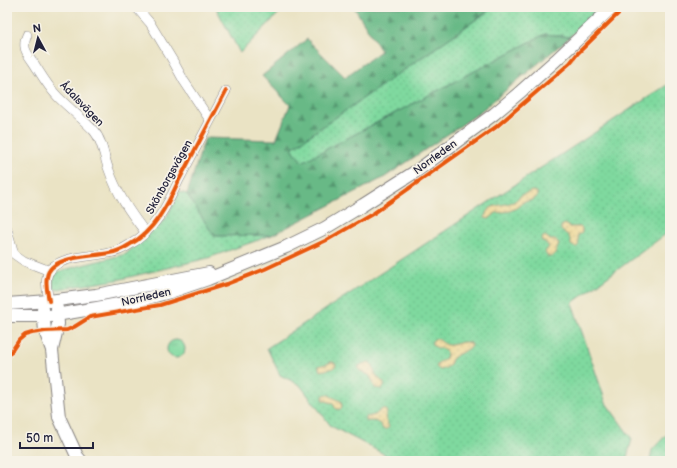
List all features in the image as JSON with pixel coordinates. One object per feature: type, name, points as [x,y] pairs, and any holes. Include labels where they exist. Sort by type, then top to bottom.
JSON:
[{"type":"main road","name":"Norrleden","points":[[7,316],[58,315],[170,292],[208,279],[286,247],[325,228],[418,170],[494,114],[578,40],[612,7]]},
{"type":"main road","name":"Norrleden","points":[[7,304],[49,301],[135,288],[233,268]]},
{"type":"main road","points":[[49,301],[58,315],[58,324],[52,350]]},
{"type":"main road","points":[[49,301],[44,316],[45,331],[52,350],[60,417],[77,456],[81,461]]},
{"type":"street","points":[[136,7],[150,23],[184,81],[210,120]]},
{"type":"street","name":"Ådalsvägen","points":[[28,35],[24,41],[26,52],[48,86],[95,132],[118,193],[134,218],[146,232]]},
{"type":"street","name":"Skönborgsvägen","points":[[50,271],[54,265],[67,260],[109,254],[120,250],[136,241],[152,226],[164,209],[226,91]]},
{"type":"street","points":[[7,229],[14,254],[24,261],[50,271],[47,276],[49,301]]},
{"type":"green space","points":[[214,7],[287,7],[281,11],[240,53],[216,8]]},
{"type":"green space","points":[[354,7],[494,7],[292,148],[302,162],[545,34],[570,37],[476,115],[385,177],[272,235],[214,236],[187,194],[205,138],[276,140],[290,105],[262,76],[307,39],[345,77],[381,51]]},
{"type":"green space","points":[[494,7],[601,7],[570,37],[545,34],[302,162],[292,148]]},
{"type":"green space","points":[[670,83],[670,231],[572,303],[606,403],[632,439],[626,461],[397,461],[331,426],[300,385],[280,375],[267,348]]},
{"type":"green space","points":[[179,192],[187,194],[214,236],[272,235],[208,258],[117,280],[52,290],[54,273],[126,254],[167,217]]},
{"type":"green space","points":[[176,340],[182,343],[185,349],[182,355],[176,358],[170,355],[167,349],[170,343]]},
{"type":"green space","points":[[670,431],[670,461],[650,461],[652,450]]},
{"type":"sand","points":[[531,191],[537,192],[537,197],[523,202],[520,206],[510,211],[496,213],[489,219],[485,218],[486,213],[492,207],[511,203]]},
{"type":"sand","points":[[565,224],[570,227],[582,228],[582,233],[578,235],[579,243],[576,247],[571,245],[569,236],[561,230],[561,226]]},
{"type":"sand","points":[[545,236],[550,240],[556,240],[559,244],[555,254],[551,257],[547,256],[545,252],[548,247],[542,239]]},
{"type":"sand","points":[[438,339],[444,344],[448,345],[463,342],[471,344],[470,348],[452,359],[450,365],[440,370],[436,367],[438,363],[446,358],[447,353],[432,345],[432,341]]},
{"type":"sand","points":[[331,362],[336,364],[334,368],[321,371],[319,369],[319,366]]},
{"type":"sand","points":[[369,362],[373,366],[376,375],[384,383],[384,387],[382,389],[375,388],[369,375],[359,370],[359,366]]},
{"type":"sand","points":[[326,394],[341,401],[341,409],[335,408],[332,403],[323,400],[323,396]]},
{"type":"sand","points":[[382,409],[385,409],[387,413],[385,417],[389,427],[387,429],[383,429],[380,424],[375,421],[366,421],[366,417],[375,415]]},
{"type":"cycle path","points":[[7,358],[19,340],[25,335],[45,331],[67,330],[90,317],[160,305],[227,284],[265,269],[327,240],[374,213],[496,127],[570,63],[578,53],[625,7]]},
{"type":"cycle path","points":[[49,301],[46,280],[50,270],[56,265],[73,258],[112,253],[138,239],[153,225],[165,208],[226,91]]}]
